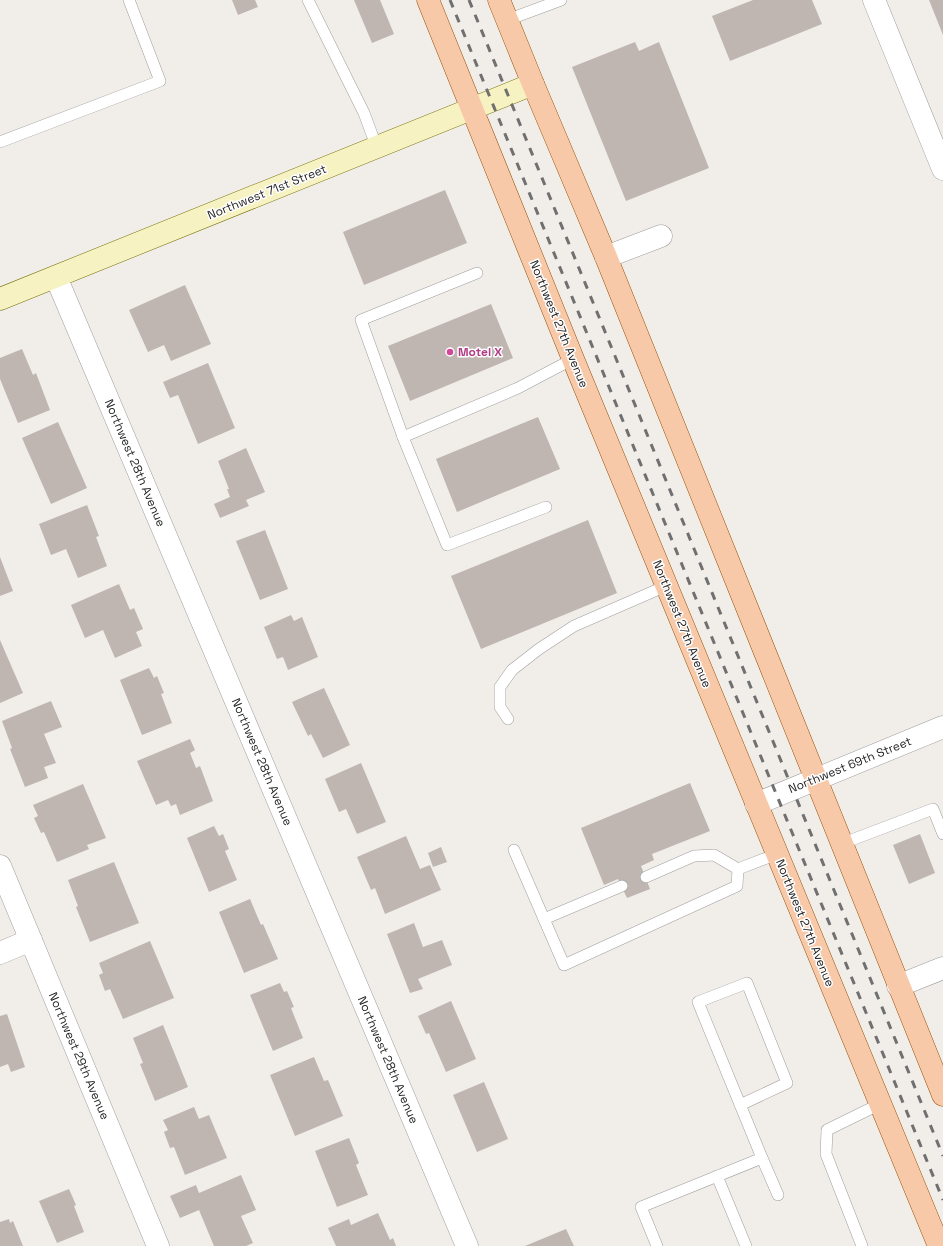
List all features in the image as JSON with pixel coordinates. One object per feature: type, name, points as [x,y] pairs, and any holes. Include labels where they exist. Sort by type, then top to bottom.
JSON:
[{"type":"main road","name":"Northwest 27th Avenue","points":[[428,0],[666,586],[939,1246]]},
{"type":"main road","points":[[500,0],[533,84],[606,257],[815,780],[943,1095]]},
{"type":"street","points":[[874,0],[943,169]]},
{"type":"street","name":"Northwest 71st Street","points":[[0,299],[472,110],[533,84]]},
{"type":"street","points":[[606,257],[661,236]]},
{"type":"street","name":"Northwest 28th Avenue","points":[[56,277],[467,1246]]},
{"type":"street","name":"Northwest 69th Street","points":[[756,804],[943,727]]},
{"type":"street","name":"Northwest 29th Avenue","points":[[0,866],[158,1246]]},
{"type":"street","points":[[0,953],[31,940]]},
{"type":"street","points":[[898,986],[943,968]]},
{"type":"lane","points":[[0,142],[160,81],[129,0]]},
{"type":"lane","points":[[308,0],[364,113],[377,148]]},
{"type":"lane","points":[[507,20],[561,0]]},
{"type":"lane","points":[[477,273],[361,320],[404,437],[447,546],[546,507]]},
{"type":"lane","points":[[404,437],[518,388],[573,359]]},
{"type":"lane","points":[[508,719],[500,707],[500,687],[512,670],[539,649],[574,626],[666,586]]},
{"type":"lane","points":[[841,844],[933,809],[943,834]]},
{"type":"lane","points":[[514,850],[564,965],[737,886],[738,869]]},
{"type":"lane","points":[[646,877],[694,856],[714,854],[738,869]]},
{"type":"lane","points":[[738,869],[777,854]]},
{"type":"lane","points":[[544,919],[622,886]]},
{"type":"lane","points":[[740,1105],[787,1083],[747,983],[698,1002],[740,1105],[778,1195]]},
{"type":"lane","points":[[862,1246],[826,1154],[827,1130],[880,1104]]},
{"type":"lane","points":[[657,1246],[641,1207],[762,1158]]},
{"type":"lane","points":[[717,1176],[746,1246]]},
{"type":"building","points":[[232,0],[255,0],[258,7],[238,15]]},
{"type":"building","points":[[354,0],[380,0],[394,34],[372,43]]},
{"type":"building","points":[[753,0],[812,0],[822,24],[730,61],[712,16]]},
{"type":"building","points":[[929,0],[943,0],[943,35]]},
{"type":"building","points":[[635,42],[639,51],[659,42],[709,168],[626,201],[572,67]]},
{"type":"building","points":[[445,190],[467,243],[364,285],[343,232]]},
{"type":"building","points":[[185,285],[211,344],[171,361],[164,345],[148,352],[129,310]]},
{"type":"building","name":"Motel X","points":[[491,304],[513,358],[410,401],[388,346]]},
{"type":"building","points":[[22,349],[33,375],[36,373],[50,410],[18,423],[0,379],[0,358]]},
{"type":"building","points":[[208,363],[235,428],[198,444],[178,395],[170,398],[163,382]]},
{"type":"building","points":[[538,417],[560,469],[457,512],[436,459]]},
{"type":"building","points":[[58,422],[87,488],[51,504],[22,438]]},
{"type":"building","points":[[246,448],[265,492],[246,500],[249,506],[220,518],[214,504],[230,497],[227,489],[229,489],[218,461]]},
{"type":"building","points":[[87,505],[99,536],[96,537],[107,566],[78,578],[66,549],[51,555],[39,524]]},
{"type":"building","points":[[588,520],[617,593],[481,649],[451,576]]},
{"type":"building","points":[[265,530],[288,589],[260,600],[236,541]]},
{"type":"building","points":[[0,557],[13,591],[0,596]]},
{"type":"building","points":[[119,584],[130,610],[134,608],[143,629],[136,632],[142,646],[115,658],[103,630],[85,638],[71,605]]},
{"type":"building","points":[[291,615],[294,621],[302,617],[318,657],[288,670],[283,657],[277,659],[264,627]]},
{"type":"building","points":[[0,640],[23,693],[0,703]]},
{"type":"building","points":[[149,668],[154,678],[157,676],[164,693],[161,694],[172,723],[142,735],[120,680]]},
{"type":"building","points":[[324,688],[350,745],[323,758],[311,734],[308,736],[292,702]]},
{"type":"building","points":[[51,701],[62,727],[44,734],[56,763],[44,767],[48,778],[25,787],[10,749],[12,748],[2,721]]},
{"type":"building","points":[[190,739],[195,750],[190,753],[196,768],[200,766],[213,801],[180,815],[176,804],[171,806],[168,800],[156,805],[137,761]]},
{"type":"building","points":[[361,763],[386,822],[357,834],[346,809],[339,812],[325,779]]},
{"type":"building","points":[[690,783],[710,831],[652,854],[654,860],[641,866],[650,889],[627,898],[618,879],[604,885],[581,828]]},
{"type":"building","points":[[83,784],[106,838],[87,845],[89,849],[57,862],[44,832],[41,833],[34,818],[38,816],[33,805]]},
{"type":"building","points":[[214,826],[219,836],[223,834],[229,849],[225,851],[237,880],[209,892],[187,838]]},
{"type":"building","points":[[920,834],[935,873],[909,884],[893,845]]},
{"type":"building","points":[[406,836],[420,869],[430,865],[441,890],[385,914],[375,888],[371,890],[357,857]]},
{"type":"building","points":[[441,847],[447,862],[433,867],[428,853]]},
{"type":"building","points":[[114,862],[139,923],[90,942],[76,907],[78,906],[68,880]]},
{"type":"building","points":[[250,899],[261,925],[263,924],[278,959],[244,973],[219,912]]},
{"type":"building","points":[[414,923],[423,947],[442,940],[452,965],[418,979],[423,989],[410,993],[387,934]]},
{"type":"building","points":[[150,941],[174,998],[123,1019],[110,989],[105,991],[99,975],[103,973],[99,963]]},
{"type":"building","points":[[280,983],[284,992],[287,991],[294,1007],[291,1008],[303,1038],[273,1051],[250,995]]},
{"type":"building","points":[[451,1001],[476,1059],[446,1072],[429,1033],[426,1034],[418,1016]]},
{"type":"building","points":[[7,1014],[25,1067],[11,1072],[8,1064],[0,1067],[0,1016]]},
{"type":"building","points":[[163,1025],[188,1087],[155,1101],[140,1064],[143,1063],[133,1038]]},
{"type":"building","points":[[314,1057],[324,1081],[328,1080],[343,1116],[295,1136],[270,1075]]},
{"type":"building","points":[[484,1082],[508,1139],[477,1152],[453,1095]]},
{"type":"building","points":[[194,1107],[199,1119],[209,1115],[227,1158],[185,1175],[174,1147],[170,1148],[164,1132],[168,1130],[163,1120]]},
{"type":"building","points":[[349,1138],[359,1163],[356,1165],[368,1195],[337,1207],[315,1151]]},
{"type":"building","points":[[241,1175],[256,1210],[241,1216],[253,1243],[246,1246],[214,1246],[199,1210],[180,1218],[170,1196],[196,1185],[199,1193]]},
{"type":"building","points":[[69,1189],[76,1205],[74,1206],[84,1232],[57,1243],[39,1201]]},
{"type":"building","points":[[378,1213],[390,1240],[393,1238],[396,1246],[336,1246],[328,1228],[349,1219],[351,1225]]},
{"type":"building","points":[[9,1219],[10,1223],[13,1221],[23,1246],[0,1246],[0,1222]]},
{"type":"building","points":[[566,1229],[574,1246],[525,1246]]},
{"type":"railway","points":[[450,0],[943,1200]]},
{"type":"railway","points":[[469,0],[943,1156]]},
{"type":"place","name":"Motel X","points":[[450,352]]}]
